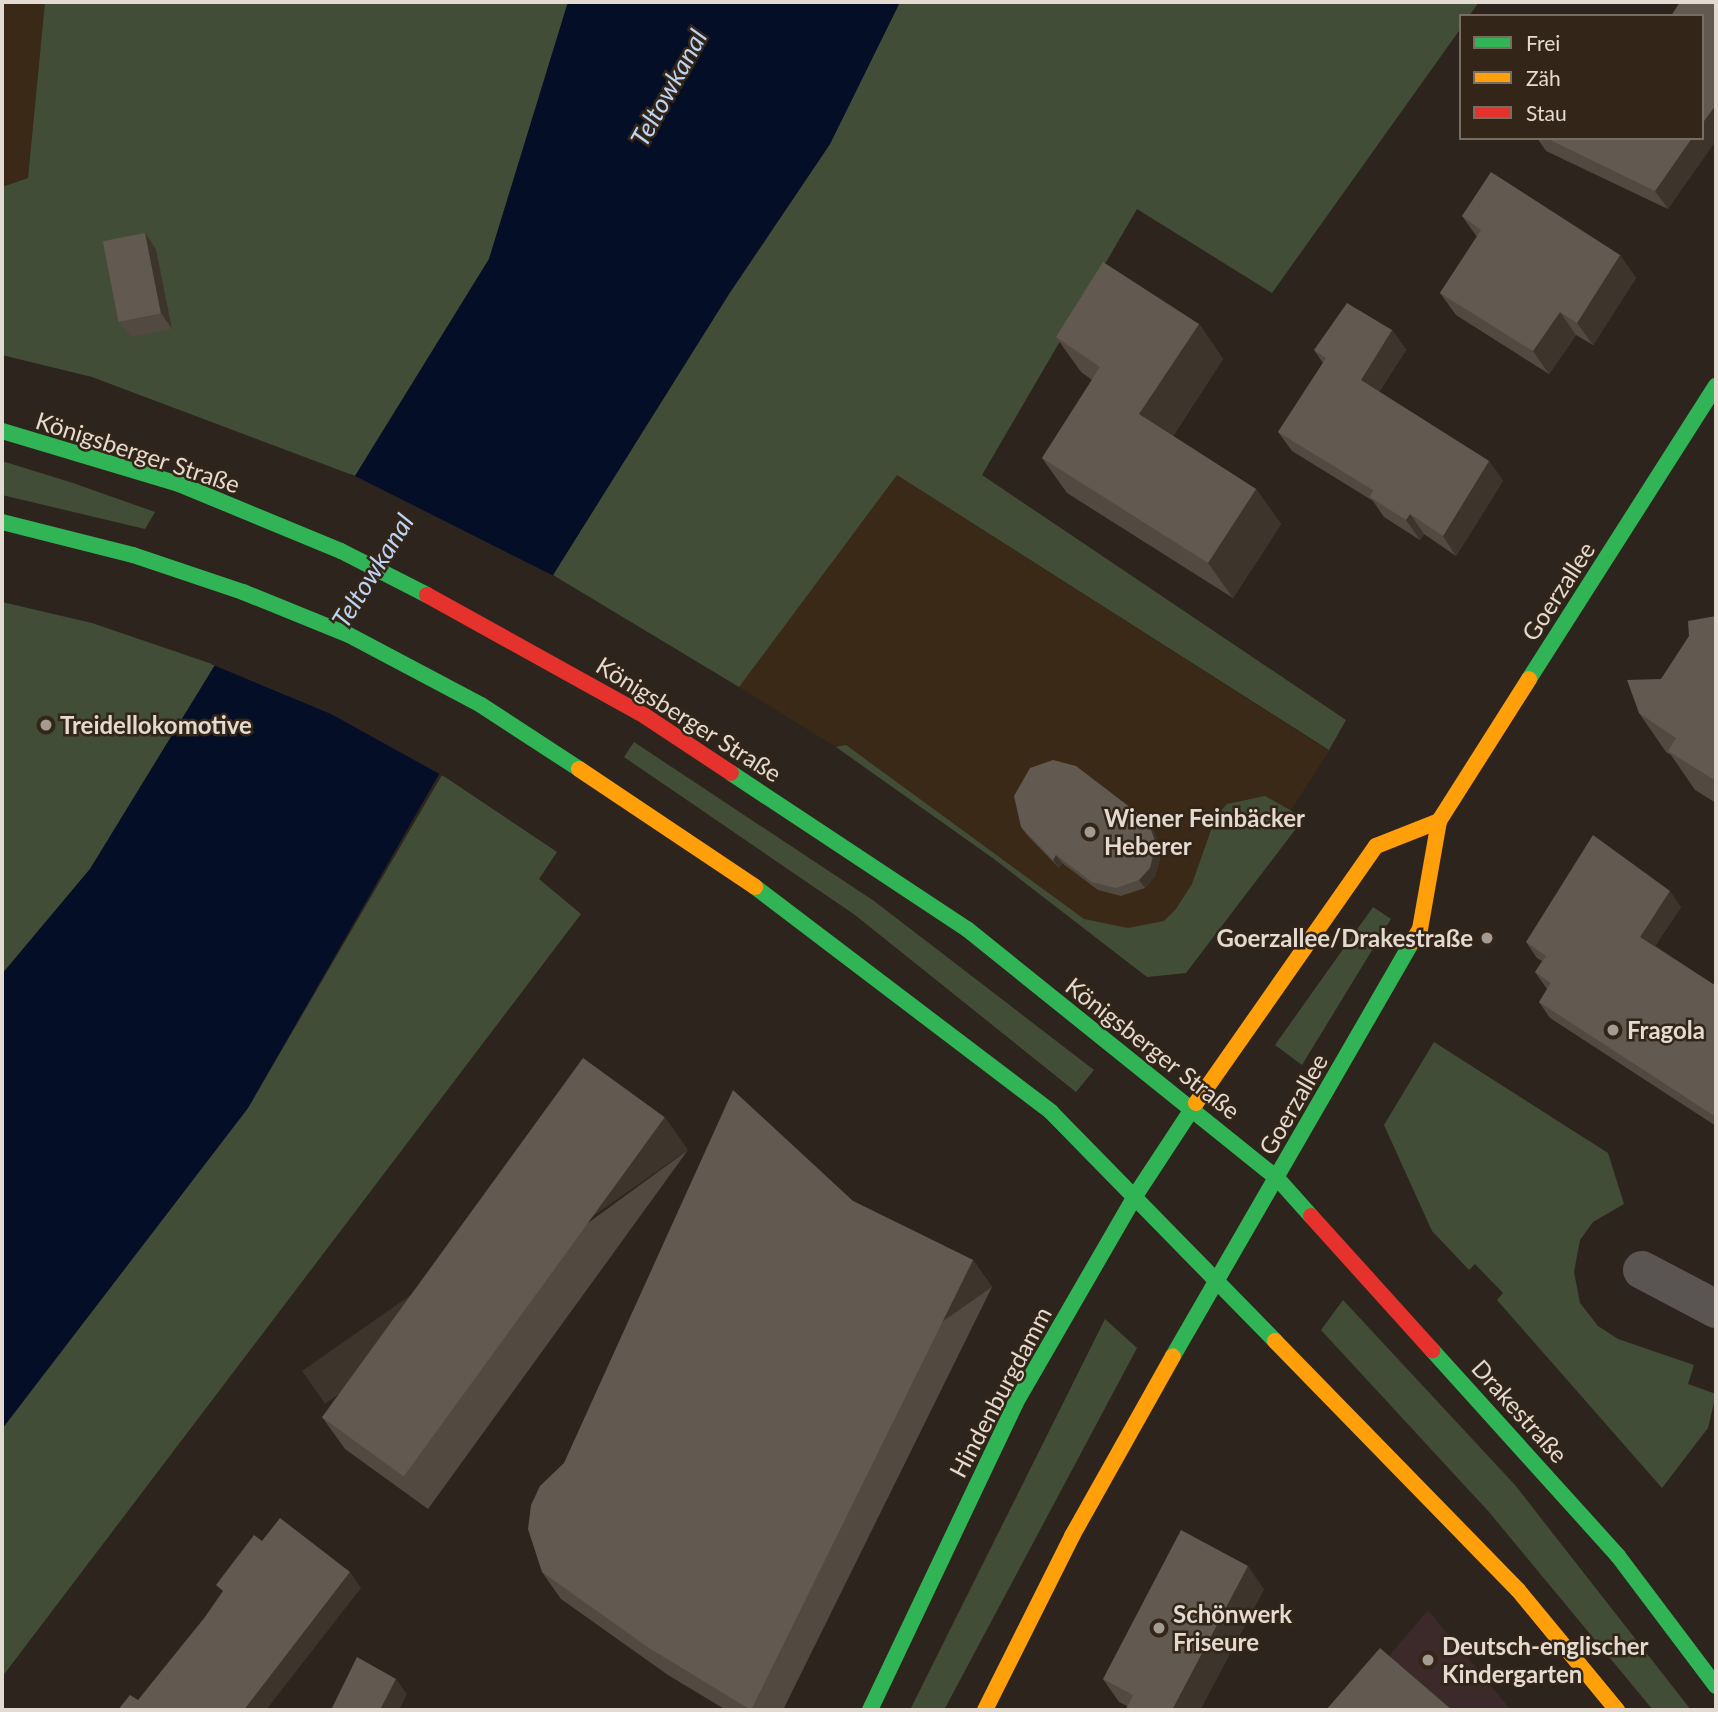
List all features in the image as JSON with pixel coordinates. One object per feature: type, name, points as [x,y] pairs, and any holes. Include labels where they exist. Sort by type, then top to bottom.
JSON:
[{"type":"main road","name":"Goerzallee","points":[[1277,1178],[1420,929],[1439,821],[1716,385]]},
{"type":"main road","name":"Königsberger Straße","points":[[2,431],[179,484],[341,551],[487,625],[645,716],[967,929],[1195,1109],[1277,1178]]},
{"type":"main road","points":[[2,522],[133,555],[243,592],[349,635],[481,705],[740,876],[1051,1112],[1216,1277],[1518,1590],[1617,1710]]},
{"type":"main road","points":[[1195,1109],[1255,1013],[1376,846],[1439,821]]},
{"type":"main road","name":"Hindenburgdamm","points":[[870,1710],[1014,1404],[1135,1196],[1195,1109]]},
{"type":"main road","points":[[985,1710],[1072,1536],[1216,1277],[1277,1178]]},
{"type":"main road","name":"Drakestraße","points":[[1277,1178],[1619,1556],[1716,1686]]},
{"type":"street","points":[[1642,1270],[1716,1309]]},
{"type":"shaded area","points":[[2,2],[45,2],[28,178],[2,187]]},
{"type":"shaded area","points":[[897,475],[1329,751],[1186,973],[1147,977],[994,859],[836,747],[739,687]]},
{"type":"shaded area","name":"Deutsch-englischer Kindergarten","points":[[1428,1610],[1511,1710],[1343,1710]]},
{"type":"green space","points":[[45,2],[568,2],[489,259],[355,476],[92,377],[2,355],[2,187],[28,178]]},
{"type":"green space","points":[[900,2],[1479,2],[1470,14],[1459,14],[1459,31],[1272,293],[1137,209],[982,475],[1346,720],[1329,750],[897,475],[739,687],[553,575],[729,294],[830,144]]},
{"type":"green space","points":[[2,461],[155,512],[145,529],[2,495]]},
{"type":"green space","points":[[2,602],[92,623],[215,665],[90,869],[2,974]]},
{"type":"green space","points":[[634,742],[874,901],[1094,1070],[1076,1092],[855,915],[624,757]]},
{"type":"green space","points":[[846,745],[1084,919],[1128,928],[1164,921],[1176,909],[1192,884],[1216,816],[1227,804],[1265,796],[1304,818],[1186,973],[1147,977],[994,859],[836,747]]},
{"type":"green space","points":[[442,775],[557,852],[539,879],[581,914],[2,1677],[2,1429],[248,1108]]},
{"type":"green space","points":[[1373,907],[1391,919],[1302,1065],[1275,1045]]},
{"type":"green space","points":[[1434,1042],[1608,1153],[1624,1204],[1593,1222],[1580,1240],[1574,1272],[1580,1303],[1598,1326],[1618,1339],[1694,1365],[1688,1384],[1716,1394],[1708,1428],[1662,1488],[1497,1300],[1503,1293],[1475,1264],[1469,1270],[1432,1231],[1384,1125]]},
{"type":"green space","points":[[1343,1300],[1515,1485],[1691,1710],[1653,1710],[1489,1512],[1321,1330]]},
{"type":"green space","points":[[1105,1319],[1137,1348],[944,1710],[910,1710]]},
{"type":"water","name":"Teltowkanal","points":[[568,2],[900,2],[830,144],[729,294],[553,575],[248,1108],[2,1429],[2,974],[90,869],[215,665],[355,476],[489,259]]},
{"type":"pier","points":[[351,474],[556,577],[445,777],[331,714],[211,664]]},
{"type":"building","points":[[1680,2],[1716,2],[1716,105],[1704,121],[1704,14],[1672,14]]},
{"type":"building","points":[[1550,140],[1691,140],[1655,191]]},
{"type":"building","points":[[1491,172],[1620,255],[1577,323],[1560,312],[1533,351],[1440,293],[1481,230],[1462,216]]},
{"type":"building","points":[[145,233],[161,313],[118,322],[103,241]]},
{"type":"building","points":[[1103,262],[1199,324],[1139,414],[1256,489],[1208,563],[1042,458],[1100,367],[1056,337]]},
{"type":"building","points":[[1347,303],[1392,330],[1361,380],[1489,461],[1443,536],[1410,514],[1406,520],[1370,497],[1373,490],[1278,432],[1326,358],[1314,350]]},
{"type":"building","points":[[1716,616],[1716,781],[1668,751],[1676,738],[1639,713],[1627,680],[1661,679],[1689,636],[1688,621]]},
{"type":"building","name":"Wiener Feinbäcker Heberer","points":[[1053,760],[1076,766],[1148,821],[1156,844],[1150,868],[1139,880],[1116,888],[1092,882],[1056,855],[1053,860],[1021,827],[1014,796],[1030,768]]},
{"type":"building","points":[[1593,835],[1670,891],[1640,937],[1716,986],[1716,1117],[1539,1002],[1551,983],[1535,972],[1546,956],[1526,942]]},
{"type":"building","points":[[583,1058],[665,1117],[404,1477],[322,1417]]},
{"type":"building","points":[[733,1090],[853,1201],[973,1260],[751,1710],[649,1648],[542,1572],[528,1529],[531,1505],[540,1486],[564,1463]]},
{"type":"building","points":[[280,1518],[350,1572],[244,1710],[118,1710],[130,1695],[138,1700],[205,1617],[223,1591],[216,1585],[254,1535],[262,1541]]},
{"type":"building","points":[[1181,1530],[1248,1566],[1172,1710],[1126,1710],[1133,1695],[1103,1679]]},
{"type":"building","points":[[1380,1648],[1452,1710],[1326,1710]]},
{"type":"building","points":[[357,1657],[396,1679],[380,1710],[331,1710]]},
{"type":"traffic: fast","points":[[1529,679],[1716,385]]},
{"type":"traffic: fast","points":[[2,431],[179,484],[341,551],[427,595]]},
{"type":"traffic: fast","points":[[2,522],[133,555],[243,592],[349,635],[481,705],[579,769]]},
{"type":"traffic: fast","points":[[731,773],[967,929],[1277,1178],[1311,1216]]},
{"type":"traffic: fast","points":[[755,887],[1051,1112],[1275,1341]]},
{"type":"traffic: fast","points":[[1173,1356],[1412,942]]},
{"type":"traffic: fast","points":[[870,1710],[1015,1404],[1135,1196],[1196,1103]]},
{"type":"traffic: fast","points":[[1432,1350],[1618,1556],[1716,1686]]},
{"type":"traffic: slow","points":[[1412,942],[1420,929],[1439,821],[1529,679]]},
{"type":"traffic: slow","points":[[579,769],[755,887]]},
{"type":"traffic: slow","points":[[1196,1103],[1376,846],[1439,821]]},
{"type":"traffic: slow","points":[[1275,1341],[1518,1590],[1617,1710]]},
{"type":"traffic: slow","points":[[985,1710],[1072,1536],[1173,1356]]},
{"type":"traffic: jam","points":[[427,595],[645,716],[731,773]]},
{"type":"traffic: jam","points":[[1311,1216],[1432,1350]]},
{"type":"place","name":"Treidellokomotive","points":[[46,725]]},
{"type":"place","name":"Wiener Feinbäcker Heberer","points":[[1090,832]]},
{"type":"place","name":"Goerzallee/Drakestraße","points":[[1487,938]]},
{"type":"place","name":"Fragola","points":[[1613,1030]]},
{"type":"place","name":"Schönwerk Friseure","points":[[1159,1628]]},
{"type":"place","name":"Deutsch-englischer Kindergarten","points":[[1428,1660]]}]
